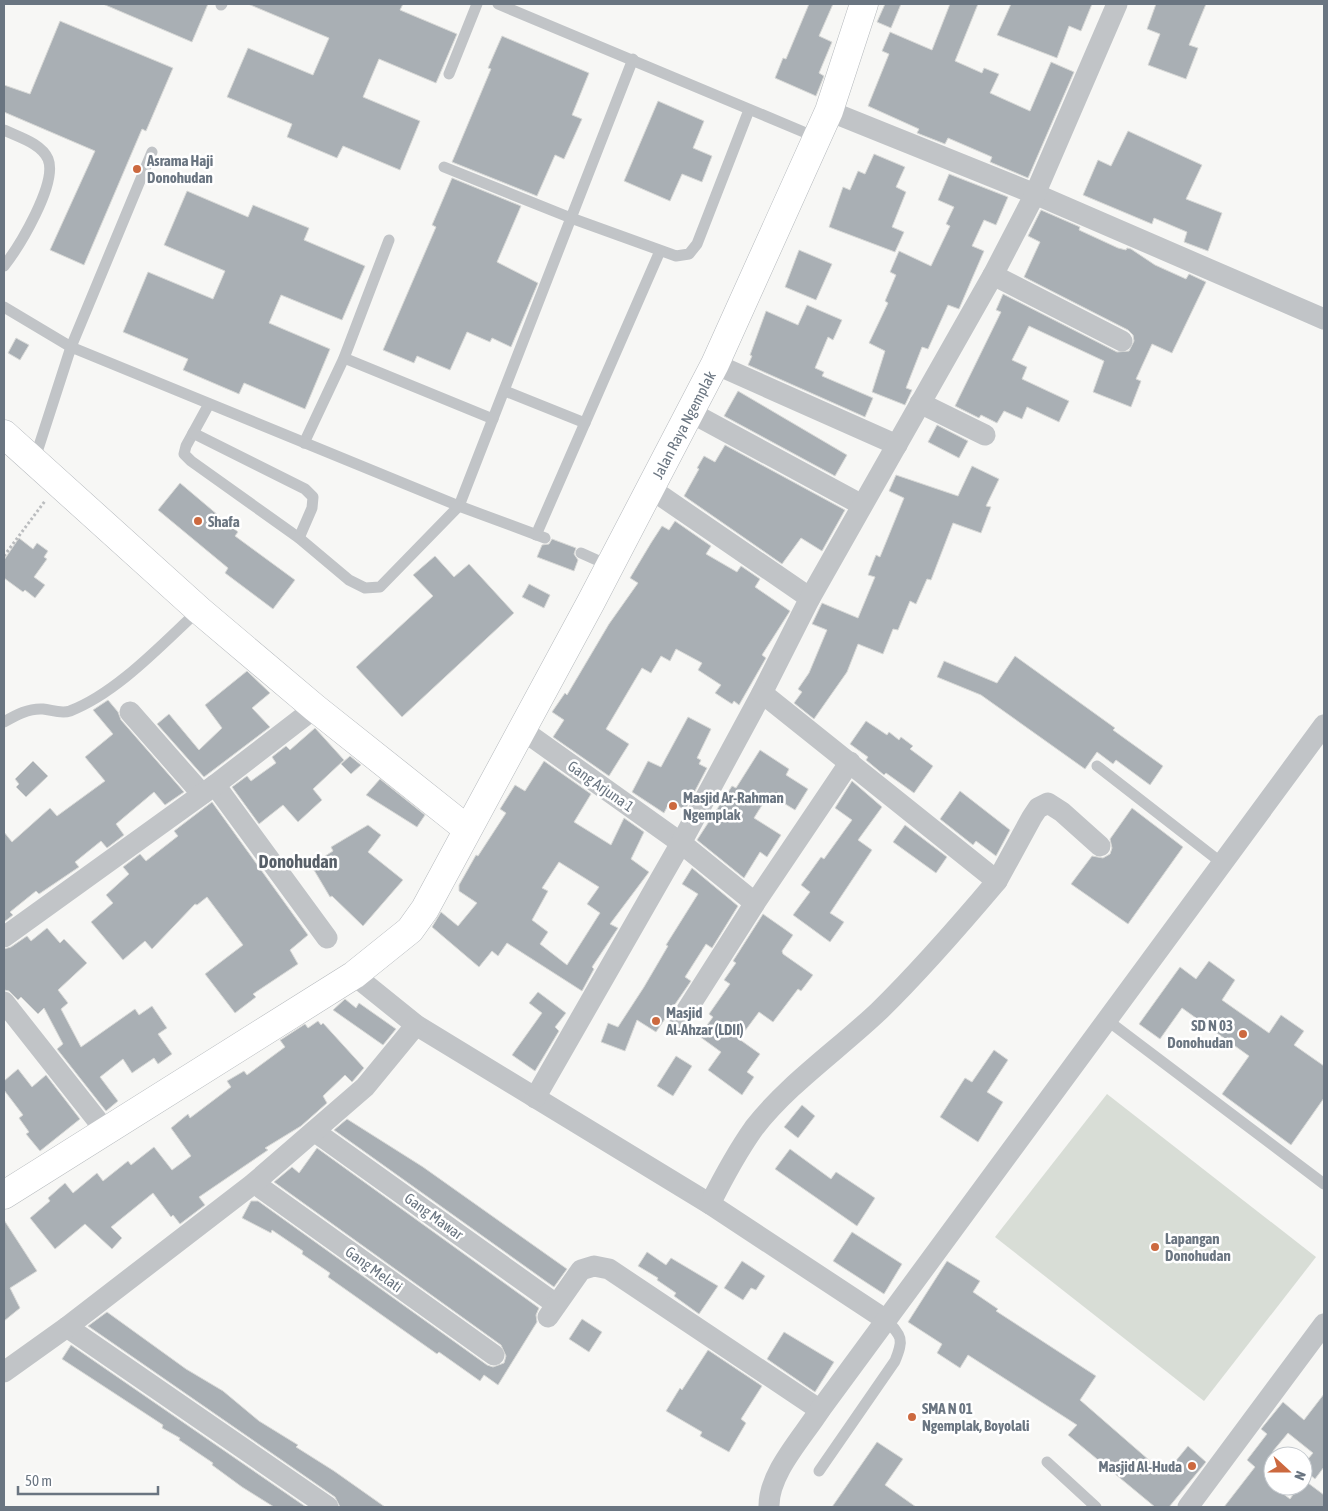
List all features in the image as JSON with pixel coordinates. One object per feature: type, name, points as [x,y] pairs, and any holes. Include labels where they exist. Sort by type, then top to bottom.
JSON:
[{"type":"main road","name":"Jalan Raya Ngemplak","points":[[4,1194],[354,975],[410,930],[425,909],[610,566],[715,364],[829,111],[864,4]]},
{"type":"main road","points":[[4,434],[199,610],[315,708],[467,829]]},
{"type":"street","points":[[535,1098],[681,843],[762,693],[810,598],[993,275],[1035,194],[1117,4]]},
{"type":"street","points":[[829,111],[1035,194],[1324,319]]},
{"type":"street","points":[[993,275],[1122,341]]},
{"type":"street","points":[[715,364],[897,445]]},
{"type":"street","points":[[920,403],[985,435]]},
{"type":"street","points":[[690,412],[862,505]]},
{"type":"street","points":[[651,488],[810,598]]},
{"type":"street","points":[[762,693],[996,881]]},
{"type":"street","points":[[4,937],[208,789],[315,708]]},
{"type":"street","points":[[130,712],[208,789],[327,938]]},
{"type":"street","points":[[769,1507],[769,1494],[774,1479],[820,1410],[1324,725]]},
{"type":"street","name":"Gang Arjuna 1","points":[[521,729],[681,843],[754,903]]},
{"type":"street","points":[[680,1020],[754,903],[850,762]]},
{"type":"street","points":[[710,1204],[733,1160],[755,1127],[783,1097],[879,1011],[917,973],[996,881],[1038,808],[1048,803],[1062,812],[1100,846]]},
{"type":"street","points":[[354,975],[416,1025],[710,1204],[886,1320]]},
{"type":"street","points":[[4,1002],[105,1130]]},
{"type":"street","points":[[4,1372],[67,1327],[254,1183],[365,1087],[416,1025]]},
{"type":"street","name":"Gang Mawar","points":[[314,1131],[550,1309],[581,1270],[594,1266],[609,1269],[820,1410]]},
{"type":"street","name":"Gang Melati","points":[[254,1183],[494,1355]]},
{"type":"street","points":[[67,1327],[328,1507]]},
{"type":"street","points":[[1188,1507],[1322,1332]]},
{"type":"lane","points":[[449,74],[477,4]]},
{"type":"lane","points":[[498,4],[749,110],[806,132]]},
{"type":"lane","points":[[208,404],[184,454],[191,461],[299,538],[349,580],[365,588],[380,587],[459,506],[633,60]]},
{"type":"lane","points":[[444,167],[571,218],[660,251],[676,256],[689,254],[697,244],[749,110]]},
{"type":"lane","points":[[4,130],[40,148],[48,159],[50,174],[47,189],[13,255],[4,266]]},
{"type":"lane","points":[[38,449],[71,347],[152,152]]},
{"type":"lane","points":[[304,443],[344,358],[389,240]]},
{"type":"lane","points":[[4,247],[13,255]]},
{"type":"lane","points":[[4,307],[71,347],[459,506],[541,537],[585,423],[660,251]]},
{"type":"lane","points":[[344,358],[494,419]]},
{"type":"lane","points":[[505,391],[585,423]]},
{"type":"lane","points":[[193,433],[304,489],[313,497],[312,508],[299,538]]},
{"type":"lane","points":[[581,553],[610,566]]},
{"type":"lane","points":[[4,722],[19,713],[35,710],[67,712],[89,703],[147,658],[199,610]]},
{"type":"lane","points":[[1097,766],[1223,864]]},
{"type":"lane","points":[[1107,1020],[1324,1184]]},
{"type":"lane","points":[[819,1471],[895,1360],[902,1344],[898,1332],[886,1320]]},
{"type":"lane","points":[[1047,1462],[1096,1507]]},
{"type":"path","points":[[4,556],[59,483]]},
{"type":"shaded area","name":"Lapangan Donohudan","points":[[1107,1094],[1316,1257],[1204,1401],[995,1237]]},
{"type":"building","points":[[103,4],[208,4],[192,42]]},
{"type":"building","points":[[248,4],[403,4],[400,10],[457,34],[436,83],[379,59],[363,97],[420,121],[400,170],[343,146],[337,158],[287,137],[292,124],[227,97],[248,48],[313,75],[329,38]]},
{"type":"building","points":[[809,4],[833,4],[819,36],[832,42],[819,73],[824,76],[816,96],[775,78],[783,58],[786,59]]},
{"type":"building","points":[[885,4],[901,4],[891,28],[877,22]]},
{"type":"building","points":[[950,4],[978,4],[955,61],[982,73],[984,68],[999,74],[990,93],[1030,111],[1051,62],[1074,72],[1028,178],[990,162],[992,157],[948,138],[945,144],[917,133],[919,129],[868,106],[889,54],[882,51],[890,32],[932,50]]},
{"type":"building","points":[[1011,4],[1092,4],[1081,31],[1069,26],[1057,58],[997,35]]},
{"type":"building","points":[[1156,4],[1206,4],[1189,45],[1198,48],[1186,79],[1148,65],[1160,34],[1147,29]]},
{"type":"building","points":[[60,21],[173,68],[146,131],[142,129],[84,265],[50,250],[95,151],[4,112],[4,85],[30,94]]},
{"type":"building","points":[[502,36],[589,73],[572,115],[582,119],[564,159],[555,155],[537,196],[452,162],[491,69],[488,68]]},
{"type":"building","points":[[658,101],[704,121],[693,148],[712,156],[702,182],[682,174],[670,201],[624,181]]},
{"type":"building","points":[[1128,131],[1202,165],[1186,199],[1222,213],[1208,251],[1184,242],[1187,232],[1154,218],[1152,224],[1083,195],[1098,160],[1111,166]]},
{"type":"building","points":[[874,154],[905,167],[896,187],[906,192],[892,227],[904,232],[895,252],[829,227],[843,187],[850,190],[858,171],[865,174]]},
{"type":"building","points":[[949,174],[1008,197],[996,225],[984,220],[972,246],[984,251],[959,309],[948,305],[928,349],[922,347],[906,388],[912,390],[905,405],[872,392],[885,351],[869,343],[888,303],[885,301],[896,275],[890,272],[899,251],[931,266],[950,226],[946,224],[954,207],[938,200]]},
{"type":"building","points":[[452,178],[521,206],[497,262],[538,283],[511,347],[492,338],[490,342],[467,332],[450,370],[417,356],[414,363],[383,350],[436,227],[432,225]]},
{"type":"building","points":[[187,191],[248,217],[253,205],[309,228],[304,240],[365,266],[342,320],[281,295],[269,323],[330,349],[305,409],[244,383],[239,394],[183,370],[188,359],[123,332],[148,272],[213,299],[225,271],[164,245]]},
{"type":"building","points":[[1041,210],[1080,227],[1079,230],[1118,248],[1131,249],[1155,265],[1186,279],[1189,274],[1206,282],[1172,353],[1152,344],[1136,379],[1141,381],[1131,407],[1093,392],[1104,361],[1029,326],[1012,360],[1027,367],[1022,379],[1069,401],[1059,422],[1027,407],[1022,419],[1004,411],[997,423],[981,415],[979,418],[955,406],[1001,312],[996,310],[1003,294],[1117,352],[1129,351],[1134,341],[1133,335],[1128,330],[1024,277],[1040,242],[1028,236]]},
{"type":"building","points":[[799,250],[832,264],[816,300],[785,287]]},
{"type":"building","points":[[807,305],[842,320],[833,340],[828,337],[815,368],[824,372],[822,376],[873,398],[865,417],[748,365],[766,311],[798,325]]},
{"type":"building","points":[[16,338],[29,345],[20,360],[8,353]]},
{"type":"building","points":[[738,391],[847,455],[835,476],[724,416]]},
{"type":"building","points":[[937,425],[968,441],[959,458],[928,442]]},
{"type":"building","points":[[725,445],[845,510],[822,551],[801,538],[782,564],[684,496],[704,456],[715,462]]},
{"type":"building","points":[[972,466],[999,479],[986,506],[991,507],[981,533],[953,523],[931,580],[927,579],[916,604],[910,601],[898,630],[893,629],[883,654],[858,644],[847,672],[814,719],[794,703],[802,692],[798,689],[809,673],[827,630],[812,624],[822,603],[858,618],[875,577],[868,575],[876,555],[880,557],[904,498],[889,491],[896,475],[958,496]]},
{"type":"building","points":[[180,483],[238,532],[235,536],[295,580],[273,609],[225,573],[228,568],[158,510]]},
{"type":"building","points":[[675,521],[711,546],[706,554],[737,572],[741,566],[760,579],[755,587],[790,611],[762,655],[766,658],[739,705],[734,701],[732,704],[715,693],[721,685],[698,670],[702,663],[676,649],[670,661],[661,656],[651,673],[642,668],[606,729],[629,744],[609,776],[553,737],[564,720],[552,712],[565,693],[567,695],[609,624],[638,583],[630,578],[651,543],[662,526],[669,530]]},
{"type":"building","points":[[19,538],[33,549],[37,543],[48,551],[44,557],[47,559],[34,577],[45,585],[35,598],[4,578],[4,560]]},
{"type":"building","points":[[552,539],[576,548],[574,554],[578,560],[574,571],[537,557],[542,545],[549,544]]},
{"type":"building","points":[[435,556],[454,577],[469,564],[514,613],[402,717],[356,667],[433,596],[413,575]]},
{"type":"building","points":[[529,584],[550,595],[544,608],[522,597]]},
{"type":"building","points":[[1015,656],[1115,728],[1113,730],[1163,766],[1150,785],[1116,760],[1113,764],[1097,752],[1085,769],[981,695],[937,677],[944,661],[997,683]]},
{"type":"building","points":[[247,671],[270,693],[252,708],[270,727],[204,777],[157,724],[169,714],[199,750],[222,728],[205,705]]},
{"type":"building","points":[[108,700],[118,712],[121,720],[184,792],[165,805],[154,792],[116,824],[124,835],[107,848],[101,841],[75,862],[79,867],[39,894],[36,891],[10,912],[13,915],[4,922],[4,832],[12,842],[50,808],[57,816],[105,781],[85,757],[113,734],[93,710]]},
{"type":"building","points":[[688,717],[711,729],[697,758],[701,760],[699,764],[707,768],[685,810],[670,801],[664,813],[632,792],[648,761],[661,767]]},
{"type":"building","points":[[866,721],[887,735],[889,732],[899,740],[901,737],[913,746],[910,749],[933,766],[914,793],[886,773],[884,775],[866,760],[868,757],[850,744]]},
{"type":"building","points":[[315,728],[344,760],[313,789],[322,800],[298,822],[283,805],[259,824],[232,787],[247,776],[251,781],[276,763],[272,757],[286,746],[290,750]]},
{"type":"building","points":[[760,750],[789,769],[786,775],[808,789],[795,810],[769,794],[754,818],[781,835],[767,857],[760,852],[744,878],[697,840],[732,786],[736,788]]},
{"type":"building","points":[[350,756],[361,765],[351,774],[341,764]]},
{"type":"building","points":[[33,761],[48,776],[26,797],[16,787],[19,784],[15,779]]},
{"type":"building","points":[[544,761],[591,794],[574,822],[611,845],[624,818],[644,832],[631,859],[649,872],[610,924],[618,928],[592,967],[594,969],[582,991],[507,943],[498,956],[492,951],[479,967],[432,927],[441,912],[458,926],[477,903],[459,891],[459,885],[476,855],[478,856],[506,813],[500,809],[515,785],[525,791]],"holes":[[[559,862],[599,887],[587,904],[600,913],[567,965],[540,944],[548,932],[532,920],[548,891],[542,888]]]},
{"type":"building","points":[[380,779],[425,815],[417,827],[366,795]]},
{"type":"building","points":[[852,781],[882,807],[858,840],[872,850],[830,913],[844,922],[830,942],[793,915],[810,892],[801,885],[821,857],[824,859],[852,820],[835,808]]},
{"type":"building","points":[[960,791],[1010,830],[996,856],[976,841],[973,845],[940,819]]},
{"type":"building","points":[[212,802],[308,935],[290,950],[298,964],[253,994],[256,997],[235,1013],[205,974],[243,945],[207,897],[197,905],[195,904],[152,949],[145,941],[123,960],[91,922],[113,903],[106,895],[129,874],[123,867],[140,854],[146,861],[178,836],[174,831]]},
{"type":"building","points":[[1132,808],[1183,847],[1128,924],[1071,884],[1092,856],[1103,858],[1110,854],[1112,848],[1110,839]]},
{"type":"building","points":[[368,825],[381,835],[368,852],[403,880],[363,926],[332,896],[330,897],[311,865],[333,851],[331,847]]},
{"type":"building","points":[[905,825],[947,857],[936,873],[893,842]]},
{"type":"building","points":[[692,868],[738,906],[712,948],[706,944],[685,977],[691,981],[656,1032],[637,1020],[625,1051],[601,1042],[608,1023],[618,1027],[644,987],[668,946],[666,945],[698,894],[682,884]]},
{"type":"building","points":[[763,914],[793,935],[782,951],[783,954],[813,975],[801,991],[798,989],[773,1022],[759,1012],[739,1039],[760,1054],[747,1072],[754,1077],[742,1095],[708,1070],[721,1052],[699,1036],[713,1017],[709,1014],[730,984],[724,980],[736,963],[733,961]]},
{"type":"building","points":[[47,928],[60,943],[64,939],[87,963],[58,990],[68,1003],[61,1009],[81,1047],[135,1009],[139,1015],[152,1006],[167,1028],[158,1034],[172,1054],[158,1064],[154,1058],[132,1073],[123,1059],[100,1077],[118,1101],[106,1111],[57,1049],[63,1044],[44,1008],[38,1014],[21,997],[18,1000],[9,991],[4,990],[4,949],[11,947],[27,936],[31,941]]},
{"type":"building","points":[[1209,961],[1235,980],[1222,1000],[1269,1033],[1281,1015],[1304,1031],[1294,1045],[1324,1066],[1324,1098],[1291,1145],[1222,1094],[1249,1056],[1182,1008],[1160,1039],[1139,1024],[1180,967],[1196,979]]},
{"type":"building","points":[[538,992],[566,1013],[555,1027],[559,1031],[535,1071],[512,1055],[542,1013],[529,1003]]},
{"type":"building","points":[[345,999],[356,1008],[359,1003],[396,1029],[383,1045],[333,1010]]},
{"type":"building","points":[[318,1021],[321,1025],[323,1023],[364,1068],[352,1082],[345,1075],[323,1096],[327,1103],[301,1126],[265,1148],[268,1150],[199,1197],[205,1205],[180,1224],[173,1215],[171,1217],[153,1193],[111,1227],[122,1238],[112,1249],[85,1224],[55,1249],[30,1218],[50,1201],[48,1198],[65,1183],[73,1193],[97,1173],[103,1181],[128,1161],[131,1165],[154,1147],[172,1170],[191,1156],[171,1128],[188,1114],[190,1118],[231,1087],[227,1081],[244,1071],[247,1075],[285,1047],[280,1040],[305,1024],[308,1028]]},
{"type":"building","points":[[994,1050],[1008,1060],[987,1092],[1003,1102],[978,1142],[940,1117],[965,1078],[972,1082]]},
{"type":"building","points":[[676,1056],[692,1066],[673,1096],[657,1086]]},
{"type":"building","points":[[18,1069],[32,1087],[46,1075],[80,1119],[40,1151],[26,1134],[29,1132],[19,1118],[23,1115],[4,1090],[4,1081]]},
{"type":"building","points":[[802,1105],[815,1116],[798,1138],[784,1127]]},
{"type":"building","points":[[347,1119],[423,1167],[567,1269],[554,1287],[334,1130]]},
{"type":"building","points":[[317,1148],[539,1308],[536,1315],[537,1322],[498,1385],[484,1375],[480,1381],[439,1352],[437,1354],[328,1277],[330,1273],[302,1254],[303,1251],[272,1230],[271,1233],[242,1218],[251,1201],[258,1201],[487,1365],[493,1367],[504,1363],[506,1356],[501,1345],[274,1182],[292,1167],[299,1173]]},
{"type":"building","points":[[790,1149],[831,1179],[836,1172],[875,1198],[857,1226],[775,1169]]},
{"type":"building","points":[[4,1220],[37,1271],[10,1288],[20,1308],[4,1321]]},
{"type":"building","points":[[852,1232],[902,1264],[884,1294],[833,1261]]},
{"type":"building","points":[[647,1252],[666,1265],[671,1258],[718,1286],[699,1314],[674,1296],[676,1293],[657,1280],[658,1278],[638,1266]]},
{"type":"building","points":[[742,1261],[765,1276],[756,1290],[751,1288],[743,1300],[724,1288]]},
{"type":"building","points":[[947,1261],[980,1281],[973,1292],[998,1309],[996,1311],[1096,1376],[1080,1400],[1165,1474],[1188,1446],[1206,1462],[1169,1507],[1155,1507],[1068,1435],[1077,1425],[968,1355],[960,1368],[937,1353],[942,1344],[908,1322]]},
{"type":"building","points":[[107,1312],[186,1369],[223,1391],[259,1421],[298,1445],[296,1447],[385,1507],[340,1507],[335,1497],[88,1326]]},
{"type":"building","points":[[582,1319],[602,1332],[589,1352],[569,1339]]},
{"type":"building","points":[[784,1332],[834,1362],[815,1392],[767,1359]]},
{"type":"building","points":[[71,1345],[306,1507],[274,1507],[242,1487],[212,1465],[213,1463],[179,1440],[180,1438],[162,1428],[163,1425],[62,1359]]},
{"type":"building","points":[[708,1350],[762,1386],[741,1419],[746,1423],[729,1452],[700,1436],[702,1432],[666,1411],[680,1388],[682,1390]]},
{"type":"building","points":[[1324,1394],[1324,1467],[1315,1479],[1313,1477],[1313,1446],[1304,1446],[1288,1433],[1277,1446],[1263,1446],[1263,1496],[1286,1496],[1290,1499],[1292,1496],[1313,1496],[1313,1487],[1324,1495],[1324,1507],[1224,1507],[1255,1467],[1247,1460],[1267,1434],[1261,1429],[1283,1402],[1304,1420]]},
{"type":"building","points":[[877,1442],[903,1459],[885,1485],[916,1507],[832,1507]]},
{"type":"place","name":"Asrama Haji Donohudan","points":[[137,169]]},
{"type":"place","name":"Shafa","points":[[198,521]]},
{"type":"place","name":"Masjid Ar-Rahman Ngemplak","points":[[673,806]]},
{"type":"place","name":"Masjid Al-Ahzar (LDII)","points":[[656,1021]]},
{"type":"place","name":"SD N 03 Donohudan","points":[[1243,1034]]},
{"type":"place","name":"Lapangan Donohudan","points":[[1155,1247]]},
{"type":"place","name":"SMA N 01 Ngemplak, Boyolali","points":[[912,1417]]},
{"type":"place","name":"Masjid Al-Huda","points":[[1192,1466]]},
{"type":"district","name":"Donohudan","points":[[298,861]]}]
